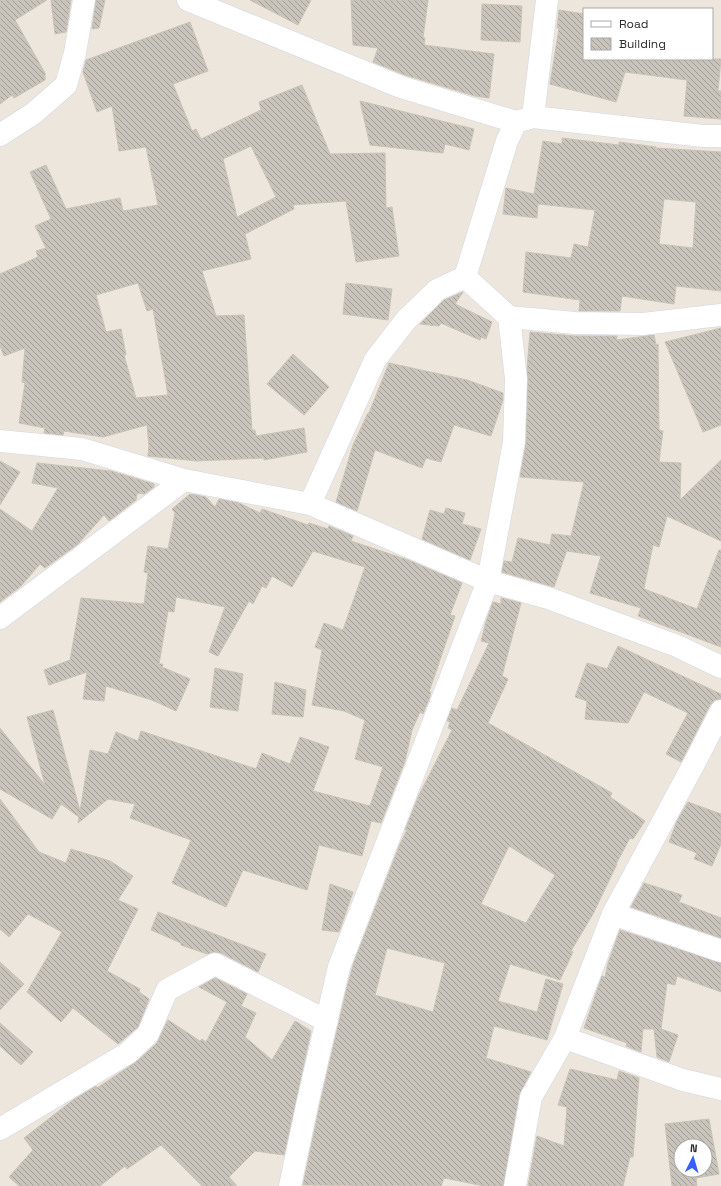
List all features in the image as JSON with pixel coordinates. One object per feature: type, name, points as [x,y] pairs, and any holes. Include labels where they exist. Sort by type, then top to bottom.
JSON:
[{"type":"street","points":[[0,135],[34,113],[66,85],[75,53],[84,0]]},
{"type":"street","points":[[188,0],[401,87],[525,120],[703,136],[721,136]]},
{"type":"street","points":[[310,504],[375,360],[406,320],[437,290],[465,277],[507,141],[525,120],[547,0]]},
{"type":"street","points":[[465,277],[509,317],[575,323],[642,324],[721,315]]},
{"type":"street","points":[[285,1183],[308,1101],[340,967],[488,580],[514,442],[516,378],[509,317]]},
{"type":"street","points":[[0,440],[82,449],[184,480],[310,504],[488,580],[548,598],[677,646],[721,667]]},
{"type":"street","points":[[0,618],[184,480]]},
{"type":"street","points":[[515,1186],[532,1097],[565,1038],[613,914],[696,760],[721,710]]},
{"type":"street","points":[[613,914],[721,951]]},
{"type":"street","points":[[0,1129],[128,1053],[148,1034],[168,990],[215,964],[327,1021]]},
{"type":"street","points":[[565,1038],[683,1080],[721,1089]]},
{"type":"building","points":[[0,0],[47,0],[15,20],[45,73],[45,80],[14,98],[12,95],[0,104]]},
{"type":"building","points":[[51,0],[71,0],[66,32],[55,34]]},
{"type":"building","points":[[96,0],[105,0],[99,28],[92,29]]},
{"type":"building","points":[[250,0],[311,0],[298,25]]},
{"type":"building","points":[[351,0],[428,0],[423,38],[425,38],[424,45],[494,54],[489,98],[475,96],[405,75],[373,62],[378,48],[353,45]]},
{"type":"building","points":[[482,4],[522,6],[520,42],[481,40]]},
{"type":"building","points":[[559,10],[583,14],[583,60],[721,59],[718,91],[721,91],[721,119],[684,116],[687,80],[625,72],[616,102],[550,84],[559,28],[557,28]]},
{"type":"building","points":[[190,22],[208,71],[173,84],[192,131],[196,129],[201,139],[261,110],[259,102],[302,85],[330,154],[385,153],[386,208],[392,207],[399,256],[356,262],[346,201],[293,205],[294,209],[245,234],[251,259],[202,271],[216,316],[244,315],[252,430],[255,430],[256,436],[304,428],[307,452],[264,460],[264,458],[197,461],[148,456],[149,446],[147,425],[103,437],[64,431],[63,435],[44,433],[45,428],[19,423],[25,383],[22,382],[25,348],[4,356],[0,346],[0,274],[38,257],[36,251],[46,248],[35,226],[51,219],[30,172],[46,165],[66,209],[120,198],[123,211],[158,205],[146,147],[119,151],[112,106],[97,112],[83,72],[86,60]],"holes":[[[251,146],[276,197],[237,217],[223,159]],[[138,283],[147,311],[153,309],[168,395],[136,398],[124,355],[126,355],[121,329],[106,332],[96,295]]]},
{"type":"building","points":[[360,101],[474,129],[469,150],[445,144],[443,153],[370,145]]},
{"type":"building","points":[[562,138],[619,145],[619,142],[656,148],[721,152],[721,291],[676,286],[674,304],[622,296],[620,311],[579,311],[580,300],[523,292],[526,252],[571,258],[574,244],[588,247],[595,210],[538,204],[537,218],[503,214],[506,188],[534,194],[543,141],[562,144]],"holes":[[[664,199],[696,202],[693,248],[659,244]]]},
{"type":"building","points":[[346,283],[392,289],[388,320],[343,314]]},
{"type":"building","points":[[463,292],[455,304],[492,322],[486,339],[481,337],[480,340],[441,323],[439,326],[420,324],[444,300]]},
{"type":"building","points":[[721,328],[721,425],[703,432],[665,342]]},
{"type":"building","points":[[530,332],[575,336],[617,336],[616,340],[654,335],[656,345],[658,344],[659,430],[663,431],[659,462],[681,463],[680,500],[721,460],[721,541],[667,516],[659,547],[653,545],[644,589],[697,609],[719,550],[721,550],[721,647],[638,616],[641,608],[590,593],[601,556],[567,551],[568,547],[554,587],[502,572],[504,561],[512,562],[518,538],[550,545],[552,534],[571,536],[584,482],[520,477],[526,443],[527,369]]},
{"type":"building","points":[[293,354],[329,387],[304,415],[267,384]]},
{"type":"building","points":[[389,363],[467,380],[503,393],[503,400],[491,436],[454,425],[441,462],[426,458],[422,468],[375,450],[357,511],[336,502],[353,445],[369,413]]},
{"type":"building","points":[[0,461],[20,472],[0,505]]},
{"type":"building","points":[[37,463],[111,471],[154,484],[154,487],[144,494],[137,493],[136,500],[109,521],[104,515],[78,544],[45,568],[40,564],[21,586],[0,602],[0,509],[32,531],[58,488],[32,483]]},
{"type":"building","points":[[190,494],[206,497],[215,507],[219,499],[239,503],[260,513],[262,509],[308,525],[309,523],[328,529],[329,526],[353,536],[351,541],[408,560],[462,583],[450,615],[455,616],[429,692],[431,692],[429,699],[423,714],[420,712],[412,730],[405,761],[381,823],[371,821],[362,856],[319,845],[307,890],[243,870],[226,907],[172,883],[191,840],[130,818],[135,804],[108,799],[78,823],[79,817],[61,804],[52,819],[0,789],[0,728],[45,785],[27,717],[53,710],[80,811],[90,750],[108,754],[116,732],[138,741],[141,731],[256,769],[262,753],[290,764],[300,737],[329,747],[313,791],[370,806],[383,767],[355,759],[365,720],[344,711],[312,705],[322,650],[315,647],[324,623],[343,630],[365,567],[313,551],[292,587],[272,576],[266,588],[262,586],[253,604],[249,601],[218,656],[209,652],[225,607],[176,597],[174,612],[168,611],[159,664],[163,664],[162,667],[190,679],[176,711],[152,700],[106,686],[104,701],[83,699],[87,672],[49,685],[44,670],[70,660],[81,598],[144,604],[148,573],[144,572],[148,546],[168,549],[175,513],[172,509]]},
{"type":"building","points":[[446,508],[465,513],[462,524],[481,529],[470,560],[422,539],[430,510],[444,514]]},
{"type":"building","points":[[501,598],[521,603],[502,676],[508,679],[488,723],[612,793],[610,797],[645,821],[633,839],[630,838],[616,864],[593,914],[571,951],[573,952],[560,980],[510,964],[498,1001],[537,1012],[546,979],[563,984],[547,1040],[494,1026],[486,1058],[531,1072],[519,1095],[503,1186],[484,1186],[444,1178],[441,1186],[303,1185],[320,1104],[354,962],[400,844],[407,830],[405,830],[419,795],[452,730],[448,728],[450,722],[447,721],[452,708],[457,710],[489,643],[481,641],[493,602],[501,604]],"holes":[[[509,846],[555,875],[526,923],[481,904]],[[387,948],[445,963],[433,1012],[375,995]]]},
{"type":"building","points":[[618,646],[721,694],[721,699],[715,700],[710,705],[681,762],[666,754],[688,713],[644,692],[628,723],[585,719],[587,701],[575,697],[587,663],[607,669]]},
{"type":"building","points":[[215,668],[243,674],[238,711],[210,707]]},
{"type":"building","points":[[275,682],[306,690],[303,717],[272,714]]},
{"type":"building","points":[[0,799],[39,852],[66,863],[71,849],[110,861],[133,876],[118,900],[138,909],[107,971],[140,989],[139,992],[149,999],[138,1027],[118,1044],[73,1008],[61,1022],[27,992],[62,932],[28,914],[9,937],[0,929]]},
{"type":"building","points":[[688,802],[721,814],[721,844],[712,866],[694,859],[697,853],[669,842],[677,821]]},
{"type":"building","points":[[644,883],[682,895],[679,902],[721,918],[721,938],[631,907]]},
{"type":"building","points":[[330,884],[353,892],[339,932],[322,930]]},
{"type":"building","points":[[158,912],[266,954],[258,972],[221,953],[214,952],[207,954],[181,945],[181,943],[151,930]]},
{"type":"building","points":[[620,930],[721,963],[721,992],[677,976],[675,985],[667,983],[661,1029],[678,1035],[669,1062],[657,1057],[654,1029],[643,1029],[641,1052],[626,1046],[627,1043],[584,1028],[602,976],[605,977],[608,963]]},
{"type":"building","points":[[0,962],[24,984],[0,1010]]},
{"type":"building","points":[[215,978],[247,994],[241,1006],[256,1013],[245,1037],[272,1060],[295,1021],[311,1031],[284,1155],[255,1151],[229,1177],[237,1186],[202,1186],[161,1145],[127,1169],[125,1166],[100,1186],[19,1186],[9,1177],[33,1150],[24,1138],[73,1100],[96,1086],[97,1088],[136,1062],[157,1043],[168,1020],[200,1041],[202,1039],[206,1042],[227,1002],[199,987]]},
{"type":"building","points":[[0,1023],[33,1052],[21,1065],[0,1046]]},
{"type":"building","points":[[570,1069],[617,1080],[619,1071],[639,1078],[633,1157],[630,1157],[623,1186],[528,1186],[537,1136],[564,1146],[567,1107],[558,1105]]},
{"type":"building","points":[[709,1119],[712,1138],[673,1138],[673,1178],[696,1178],[697,1186],[672,1186],[665,1124]]},
{"type":"building","points":[[713,1141],[719,1174],[713,1175]]}]
